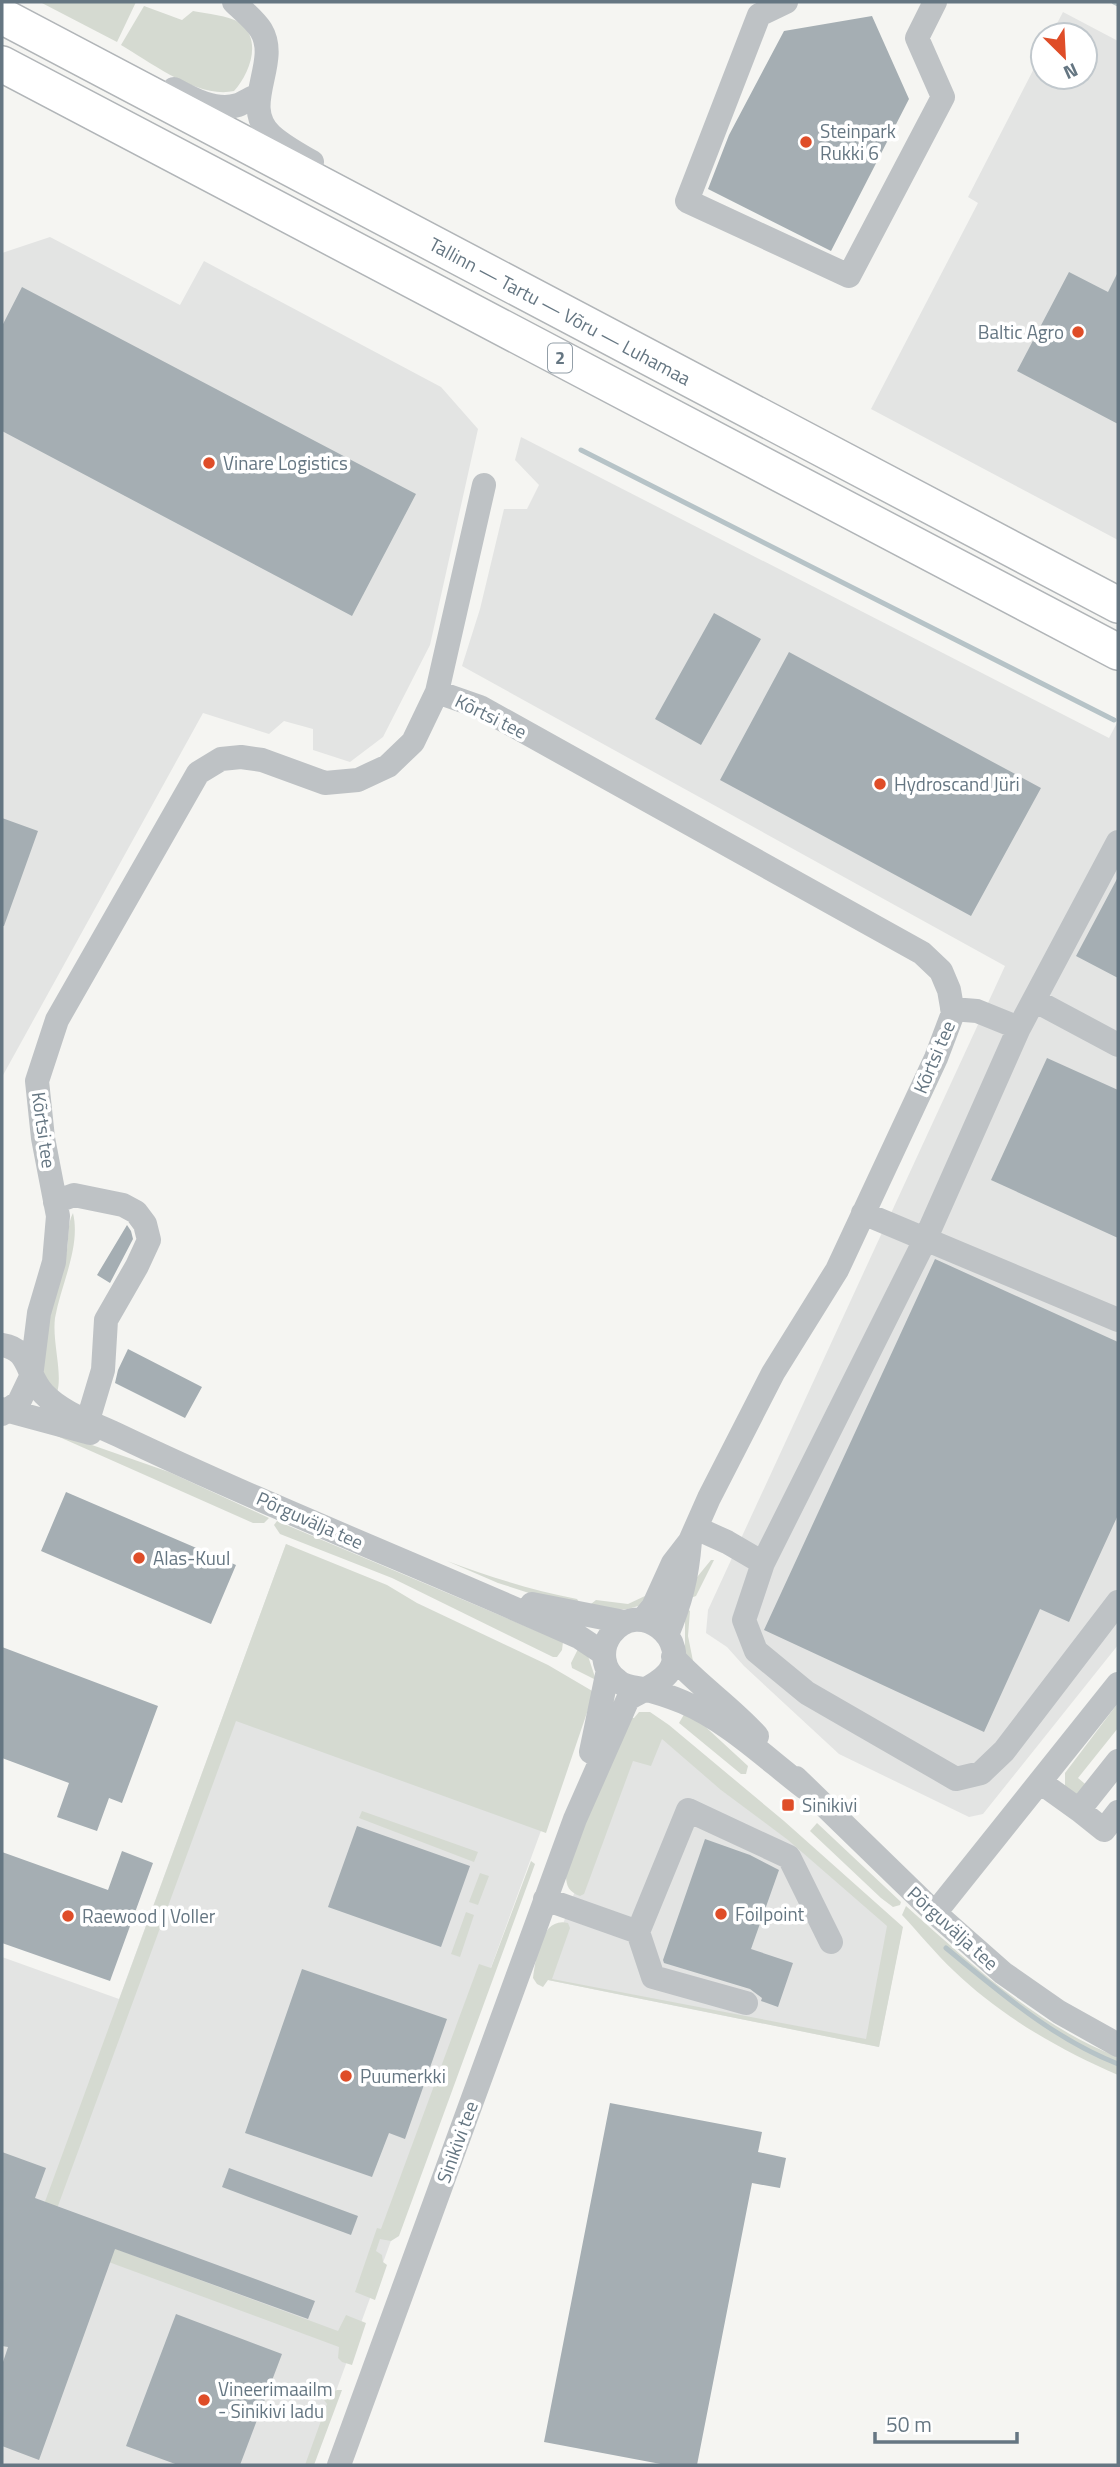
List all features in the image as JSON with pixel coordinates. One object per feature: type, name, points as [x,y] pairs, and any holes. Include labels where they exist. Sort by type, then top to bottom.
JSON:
[{"type":"highway","points":[[9,2],[53,26],[73,55]]},
{"type":"highway","name":"Tallinn — Tartu — Võru — Luhamaa","points":[[2,16],[1118,605]]},
{"type":"highway","name":"2","points":[[2,64],[1118,652]]},
{"type":"street","points":[[234,2],[261,30],[267,48],[268,60],[258,95],[262,119],[269,133],[292,151],[428,224],[444,249]]},
{"type":"street","points":[[786,2],[759,15],[687,201],[849,276],[943,97],[917,38],[935,2]]},
{"type":"street","points":[[53,26],[196,101],[219,107],[236,106],[258,95]]},
{"type":"street","points":[[73,55],[108,54]]},
{"type":"street","name":"Kõrtsi tee","points":[[31,1377],[39,1313],[54,1262],[58,1216],[43,1138],[37,1081],[57,1020],[198,773],[221,759],[241,757],[262,760],[325,783],[358,780],[387,766],[413,742],[437,692],[484,485]]},
{"type":"street","name":"Kõrtsi tee","points":[[437,692],[480,707],[922,953],[941,971],[949,990],[952,1009],[936,1058],[836,1270],[773,1373],[693,1534],[673,1563],[653,1607],[633,1620]]},
{"type":"street","points":[[1118,842],[1019,1028],[925,1240],[763,1563],[744,1620],[755,1651],[807,1693],[956,1779],[981,1773],[1004,1751],[1118,1602]]},
{"type":"street","points":[[1034,1000],[1118,1045]]},
{"type":"street","points":[[952,1009],[976,1011],[1019,1028]]},
{"type":"street","points":[[55,1202],[74,1195],[123,1205],[136,1212],[145,1224],[149,1240],[106,1320],[103,1370],[88,1420]]},
{"type":"street","points":[[863,1213],[1118,1320]]},
{"type":"street","points":[[2,1343],[39,1313]]},
{"type":"street","name":"Põrguvälja tee","points":[[2,1343],[12,1347],[25,1358],[31,1377],[42,1393],[57,1405],[139,1445],[579,1637],[606,1662]]},
{"type":"street","points":[[3,1411],[19,1402],[31,1377]]},
{"type":"street","name":"Põrguvälja tee","points":[[3,1411],[139,1445]]},
{"type":"street","points":[[693,1534],[727,1542],[763,1563]]},
{"type":"street","name":"Kõrtsi tee","points":[[670,1646],[688,1574],[693,1534]]},
{"type":"street","name":"Põrguvälja tee","points":[[481,1593],[633,1620]]},
{"type":"street","points":[[633,1620],[658,1625],[670,1646],[670,1671],[659,1682],[643,1689],[617,1681],[606,1662],[611,1635],[633,1620]]},
{"type":"street","name":"Põrguvälja tee","points":[[670,1646],[697,1683],[742,1719],[805,1788],[934,1913],[1003,1973],[1059,2011],[1118,2045]]},
{"type":"street","name":"Sinikivi tee","points":[[575,1819],[602,1705],[606,1662]]},
{"type":"street","points":[[934,1913],[1118,1684]]},
{"type":"street","name":"Põrguvälja tee","points":[[643,1689],[684,1703],[724,1727],[805,1788]]},
{"type":"street","name":"Sinikivi tee","points":[[339,2465],[575,1819],[622,1708],[628,1699],[643,1689]]},
{"type":"street","points":[[1079,1810],[1118,1761]]},
{"type":"street","points":[[1040,1782],[1104,1830],[1118,1812]]},
{"type":"street","points":[[747,2003],[653,1976],[638,1932],[688,1810],[789,1857],[831,1942]]},
{"type":"street","points":[[545,1899],[638,1932]]},
{"type":"shaded area","points":[[40,2],[136,2],[117,42]]},
{"type":"shaded area","points":[[144,6],[182,20],[193,11],[224,16],[240,23],[247,30],[252,48],[249,67],[234,91],[220,92],[191,85],[121,45]]},
{"type":"shaded area","points":[[1063,12],[1080,21],[1058,21]]},
{"type":"shaded area","points":[[1099,31],[1118,41],[1118,540],[871,409],[978,203],[968,197],[1029,78],[1029,91],[1099,91]]},
{"type":"shaded area","points":[[50,237],[180,305],[204,261],[441,387],[478,429],[430,645],[383,737],[350,762],[313,750],[313,729],[284,721],[269,734],[203,713],[2,1077],[2,253]]},
{"type":"shaded area","points":[[521,437],[1109,738],[1118,721],[1118,1645],[983,1814],[969,1817],[839,1754],[727,1647],[706,1633],[708,1610],[1005,966],[462,666],[480,609],[504,509],[527,509],[539,485],[515,460]]},
{"type":"shaded area","points":[[73,1213],[75,1226],[72,1252],[55,1318],[59,1376],[57,1393],[44,1375],[44,1349]]},
{"type":"shaded area","points":[[52,1431],[169,1472],[269,1518],[264,1523],[253,1523],[57,1436]]},
{"type":"shaded area","points":[[277,1521],[563,1642],[562,1650],[557,1657],[553,1657],[392,1578],[280,1534],[274,1525]]},
{"type":"shaded area","points":[[286,1544],[591,1694],[309,2465],[8,2465],[2,2463],[2,1957],[119,1999]]},
{"type":"shaded area","points":[[286,1544],[387,1585],[417,1603],[548,1665],[594,1692],[546,1833],[236,1721],[51,2225],[338,2331],[346,2315],[366,2323],[352,2365],[338,2358],[339,2347],[41,2237],[2,2342],[2,2319]]},
{"type":"shaded area","points":[[711,1560],[714,1560],[696,1596],[688,1599],[693,1582]]},
{"type":"shaded area","points":[[447,1561],[511,1583],[577,1599],[579,1602],[529,1593]]},
{"type":"shaded area","points":[[645,1596],[643,1604],[623,1610],[591,1604],[596,1600],[628,1604]]},
{"type":"shaded area","points":[[685,1607],[690,1611],[688,1636],[693,1661],[685,1654]]},
{"type":"shaded area","points":[[578,1649],[588,1656],[596,1680],[572,1668],[571,1663]]},
{"type":"shaded area","points":[[1118,1703],[1118,1728],[1078,1778],[1090,1788],[1076,1794],[1065,1787],[1065,1773]]},
{"type":"shaded area","points":[[686,1711],[748,1766],[746,1774],[741,1774],[679,1723]]},
{"type":"shaded area","points":[[639,1712],[650,1712],[669,1725],[784,1821],[903,1927],[879,2047],[548,1980],[543,1987],[537,1984],[533,1978],[536,1960],[546,1932],[559,1923],[568,1923],[570,1928],[552,1979],[866,2039],[887,1926],[788,1840],[721,1790],[662,1739],[651,1766],[633,1761],[584,1894],[580,1896],[569,1888],[566,1875],[623,1717],[634,1718]]},
{"type":"shaded area","points":[[663,1731],[902,1930],[879,2047],[543,1979],[628,1745]]},
{"type":"shaded area","points":[[362,1811],[478,1852],[474,1862],[359,1818]]},
{"type":"shaded area","points":[[817,1823],[901,1902],[900,1905],[893,1907],[881,1898],[810,1831]]},
{"type":"shaded area","points":[[531,1861],[535,1864],[399,2236],[391,2241],[380,2239],[376,2251],[382,2255],[383,2262],[387,2265],[375,2300],[355,2292],[377,2228],[381,2229],[479,1964],[491,1968]]},
{"type":"shaded area","points":[[480,1873],[489,1876],[478,1905],[469,1902]]},
{"type":"shaded area","points":[[906,1906],[980,1971],[1032,2010],[1088,2044],[1118,2057],[1118,2075],[1052,2043],[991,2003],[947,1964],[902,1915]]},
{"type":"shaded area","points":[[466,1912],[474,1915],[460,1957],[451,1954]]},
{"type":"shaded area","points":[[342,2390],[314,2465],[305,2465],[327,2404],[322,2397]]},
{"type":"building","name":"Steinpark Rukki 6","points":[[872,16],[909,99],[831,251],[708,189],[729,135],[784,31]]},
{"type":"building","name":"Baltic Agro","points":[[1069,272],[1108,292],[1118,272],[1118,424],[1017,371]]},
{"type":"building","name":"Vinare Logistics","points":[[22,287],[416,494],[352,616],[2,431],[2,326]]},
{"type":"building","points":[[714,613],[761,639],[701,745],[655,719]]},
{"type":"building","name":"Hydroscand Jüri","points":[[789,652],[1041,788],[971,916],[720,780]]},
{"type":"building","points":[[2,818],[38,831],[4,926],[2,926]]},
{"type":"building","points":[[1118,877],[1118,978],[1076,956]]},
{"type":"building","points":[[1047,1058],[1118,1090],[1118,1238],[991,1180]]},
{"type":"building","points":[[127,1225],[133,1239],[110,1283],[97,1275]]},
{"type":"building","points":[[935,1259],[1118,1342],[1118,1515],[1069,1622],[1040,1609],[984,1732],[764,1630]]},
{"type":"building","points":[[128,1349],[202,1387],[185,1418],[115,1383]]},
{"type":"building","name":"Alas-Kuul","points":[[66,1492],[236,1565],[211,1624],[41,1551]]},
{"type":"building","points":[[2,1647],[158,1706],[122,1803],[109,1798],[97,1831],[57,1817],[69,1783],[2,1758]]},
{"type":"building","points":[[357,1826],[470,1866],[441,1947],[328,1907]]},
{"type":"building","name":"Foilpoint","points":[[705,1839],[750,1855],[779,1870],[751,1949],[793,1963],[778,2007],[761,2001],[762,1998],[750,1989],[664,1963]]},
{"type":"building","name":"Raewood | Voller","points":[[122,1851],[153,1863],[110,1981],[2,1943],[2,1852],[108,1890]]},
{"type":"building","name":"Puumerkki","points":[[302,1969],[447,2019],[405,2139],[389,2133],[372,2177],[245,2133]]},
{"type":"building","points":[[610,2103],[762,2132],[758,2152],[786,2158],[780,2188],[752,2183],[697,2465],[666,2465],[544,2442]]},
{"type":"building","points":[[2,2152],[46,2168],[35,2198],[315,2301],[308,2319],[115,2249],[39,2460],[2,2446],[2,2365],[8,2347],[2,2346]]},
{"type":"building","points":[[229,2168],[358,2216],[351,2235],[222,2187]]},
{"type":"building","name":"Vineerimaailm - Sinikivi ladu","points":[[176,2314],[282,2354],[240,2465],[178,2465],[126,2446]]},
{"type":"waterway","points":[[1114,2],[1118,4]]},
{"type":"waterway","points":[[581,450],[1114,720]]},
{"type":"waterway","points":[[946,1948],[1049,2027],[1118,2064]]},
{"type":"place","name":"Steinpark Rukki 6","points":[[806,142]]},
{"type":"place","name":"Baltic Agro","points":[[1078,332]]},
{"type":"place","name":"Vinare Logistics","points":[[209,463]]},
{"type":"place","name":"Hydroscand Jüri","points":[[880,784]]},
{"type":"place","name":"Alas-Kuul","points":[[139,1558]]},
{"type":"place","name":"Sinikivi","points":[[788,1805]]},
{"type":"place","name":"Foilpoint","points":[[721,1914]]},
{"type":"place","name":"Raewood | Voller","points":[[68,1916]]},
{"type":"place","name":"Puumerkki","points":[[346,2076]]},
{"type":"place","name":"Vineerimaailm - Sinikivi ladu","points":[[204,2400]]}]
